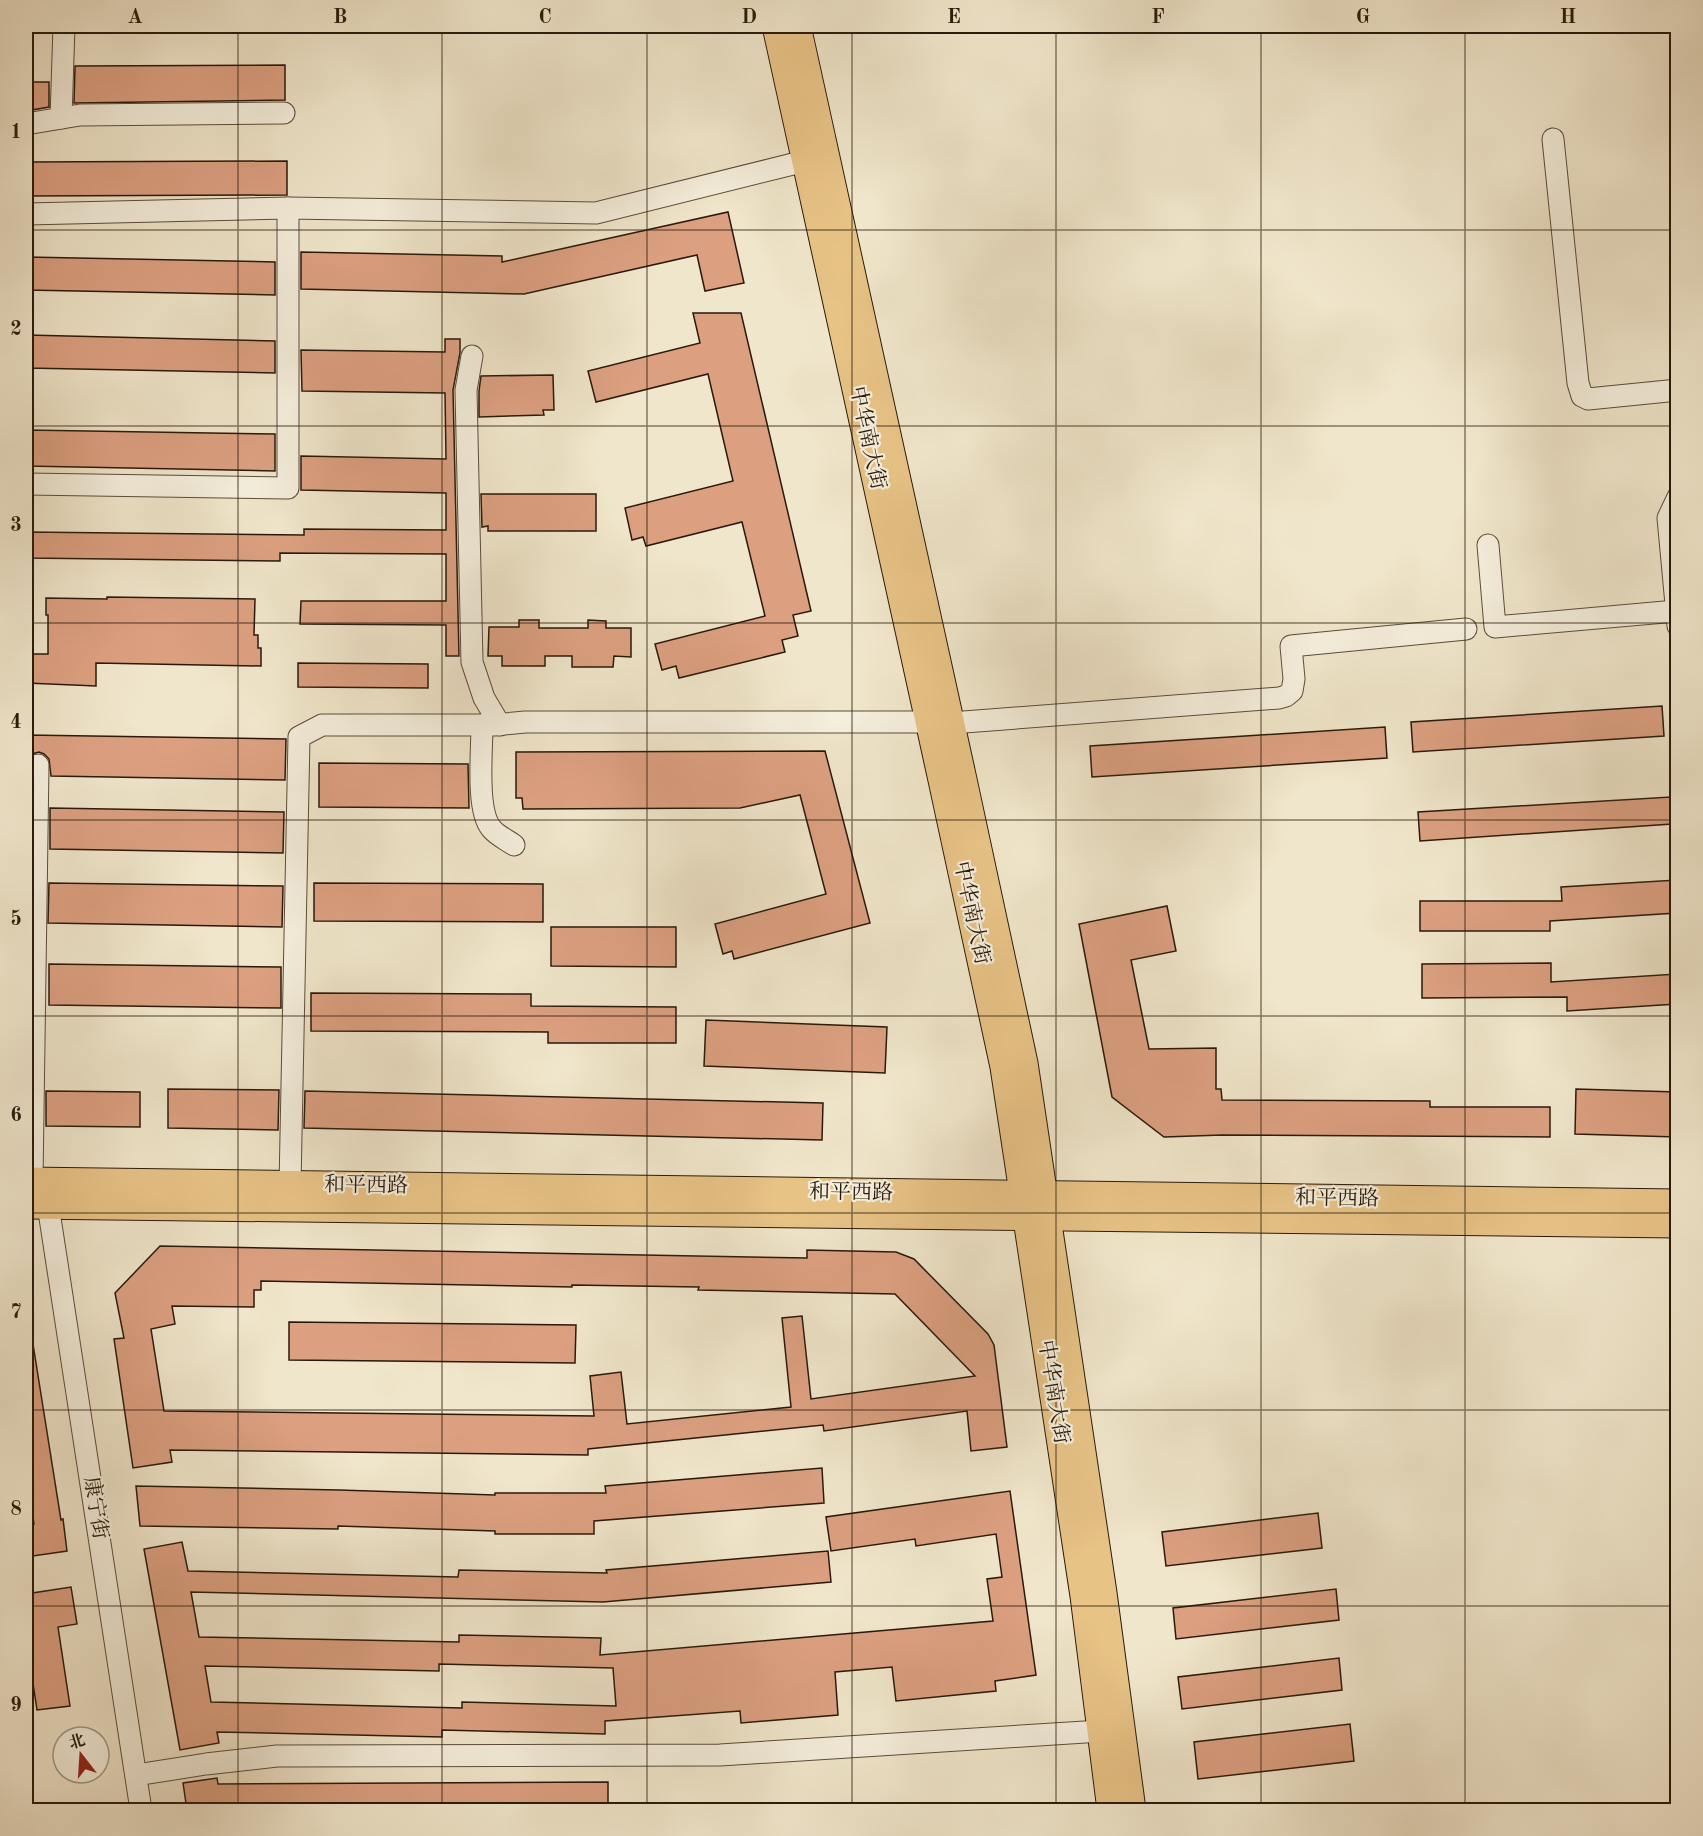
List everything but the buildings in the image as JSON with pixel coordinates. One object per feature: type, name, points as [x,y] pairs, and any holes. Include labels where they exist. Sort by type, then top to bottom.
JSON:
[{"type":"main road","name":"中华南大街","points":[[776,26],[940,722],[1024,1063],[1035,1206],[1111,1810]]},
{"type":"main road","name":"中华南大街","points":[[797,26],[940,722]]},
{"type":"main road","name":"和平西路","points":[[33,1193],[291,1185],[1677,1224]]},
{"type":"main road","name":"和平西路","points":[[33,1193],[1035,1206],[1677,1203]]},
{"type":"main road","name":"中华南大街","points":[[1035,1206],[1103,1593],[1132,1810]]},
{"type":"street","points":[[61,118],[64,26]]},
{"type":"street","points":[[26,124],[80,116],[284,114]]},
{"type":"street","points":[[1553,139],[1578,383],[1582,396],[1588,399],[1677,390]]},
{"type":"street","points":[[26,214],[288,208],[596,213],[806,161]]},
{"type":"street","points":[[26,484],[288,488],[288,208]]},
{"type":"street","points":[[472,356],[466,390],[472,662],[491,725],[482,803],[484,817],[491,830],[514,845]]},
{"type":"street","points":[[1488,545],[1495,627],[1677,619],[1668,518],[1677,497]]},
{"type":"street","points":[[291,1185],[299,737],[322,725],[491,725],[525,722],[940,722],[1279,698],[1292,691],[1294,680],[1291,646],[1466,629]]},
{"type":"street","name":"康宁街","points":[[38,765],[33,1193],[141,1810]]},
{"type":"street","points":[[136,1775],[277,1756],[720,1755],[1101,1731]]}]
